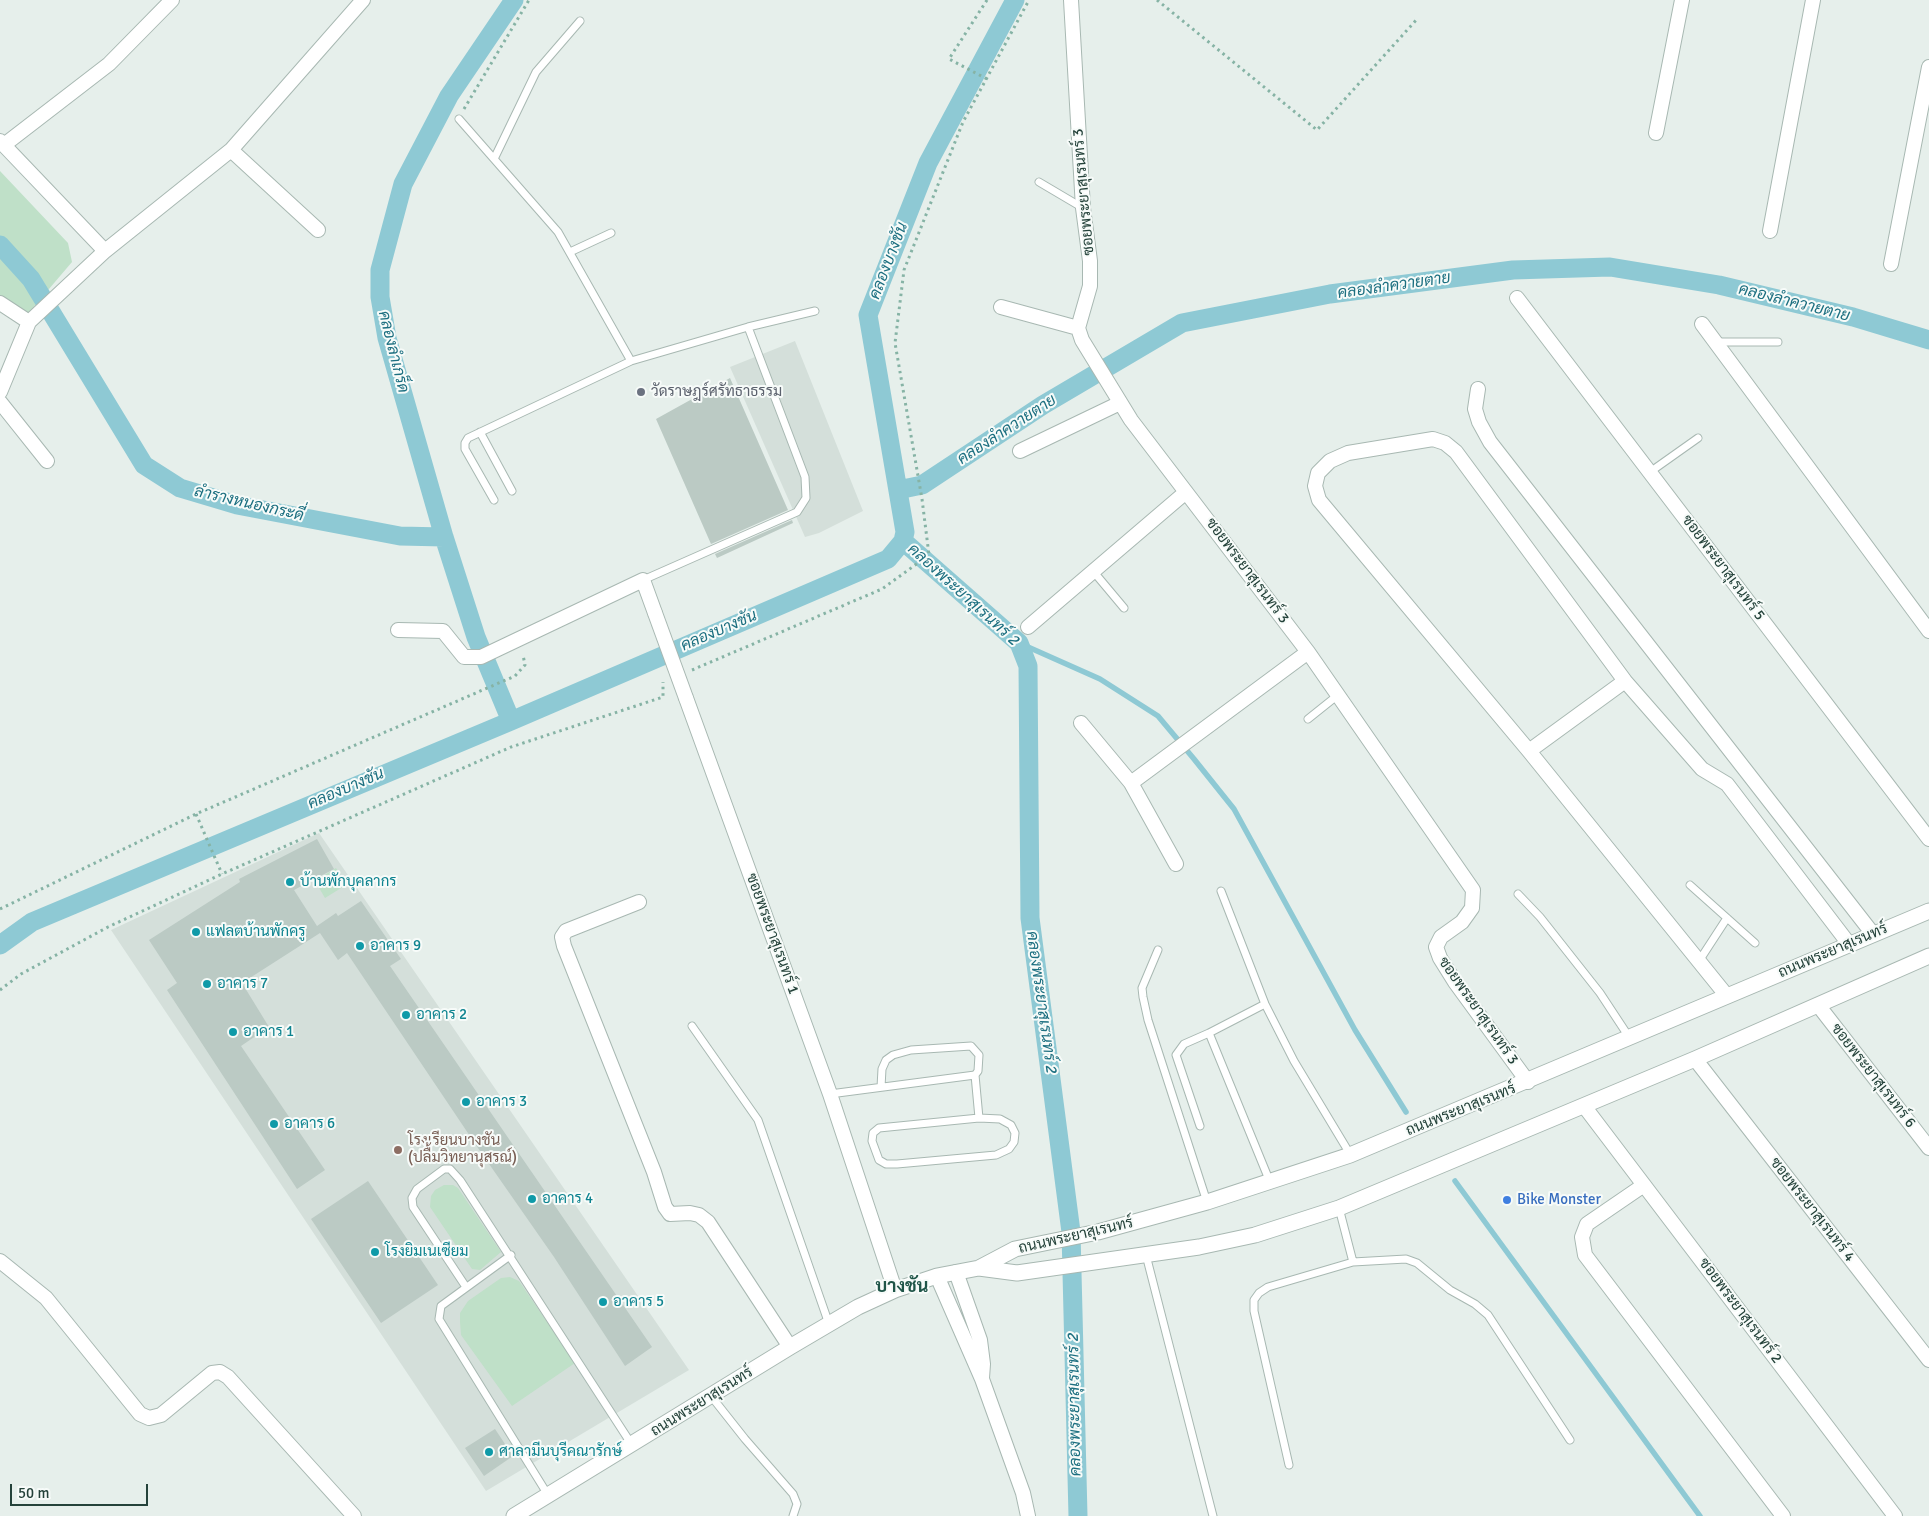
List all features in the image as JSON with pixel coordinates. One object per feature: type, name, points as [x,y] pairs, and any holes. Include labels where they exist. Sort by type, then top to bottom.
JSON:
[{"type":"street","points":[[105,251],[2,143],[109,64],[172,0]]},
{"type":"street","points":[[0,392],[33,318],[105,251],[231,150],[363,0]]},
{"type":"street","name":"ซอยพระยาสุเรนทร์ 3","points":[[1071,0],[1083,208],[1090,262],[1090,286],[1080,334],[1117,399],[1308,652],[1473,890],[1472,908],[1462,922],[1441,937],[1436,947],[1440,958],[1455,982],[1528,1082]]},
{"type":"street","points":[[1656,133],[1682,0]]},
{"type":"street","points":[[1770,231],[1813,0]]},
{"type":"street","points":[[1891,264],[1929,67]]},
{"type":"street","points":[[231,150],[318,230]]},
{"type":"street","name":"ซอยพระยาสุเรนทร์ 5","points":[[1517,298],[1929,839]]},
{"type":"street","points":[[0,302],[33,318]]},
{"type":"street","points":[[1001,307],[1080,334]]},
{"type":"street","points":[[1702,324],[1929,631]]},
{"type":"street","points":[[1478,389],[1475,408],[1478,422],[1490,442],[1874,934]]},
{"type":"street","points":[[1020,451],[1117,399]]},
{"type":"street","points":[[0,402],[47,461]]},
{"type":"street","points":[[1727,996],[1529,751],[1319,500],[1315,486],[1318,473],[1330,461],[1348,454],[1433,439],[1445,443],[1456,452],[1625,681],[1702,769],[1727,784],[1849,944]]},
{"type":"street","points":[[1028,627],[1186,492]]},
{"type":"street","points":[[398,630],[443,631],[464,657],[481,657],[643,580]]},
{"type":"street","name":"ซอยพระยาสุเรนทร์ 1","points":[[643,580],[830,1094],[895,1290]]},
{"type":"street","points":[[1131,782],[1308,652]]},
{"type":"street","points":[[1529,751],[1625,681]]},
{"type":"street","points":[[1081,723],[1131,782],[1176,864]]},
{"type":"street","points":[[640,902],[566,931],[562,937],[564,946],[654,1172],[665,1207],[670,1214],[690,1213],[699,1215],[708,1222],[790,1347]]},
{"type":"street","name":"ถนนพระยาสุเรนทร์","points":[[514,1516],[790,1347],[829,1324],[895,1290],[937,1276],[979,1268],[1015,1250],[1098,1232],[1208,1202],[1350,1155],[1528,1082],[1629,1037],[1929,911]]},
{"type":"street","name":"ถนนพระยาสุเรนทร์","points":[[979,1268],[1016,1274],[1199,1247],[1255,1235],[1339,1208],[1695,1059],[1929,956]]},
{"type":"street","name":"ซอยพระยาสุเรนทร์ 6","points":[[1818,1005],[1929,1148]]},
{"type":"street","name":"ซอยพระยาสุเรนทร์ 4","points":[[1695,1059],[1929,1360]]},
{"type":"street","name":"ซอยพระยาสุเรนทร์ 2","points":[[1584,1106],[1895,1516]]},
{"type":"street","points":[[1644,1185],[1587,1224],[1582,1237],[1584,1255],[1783,1516]]},
{"type":"street","points":[[0,1261],[46,1298],[140,1414],[149,1418],[161,1415],[212,1373],[220,1372],[228,1377],[354,1516]]},
{"type":"street","points":[[956,1272],[980,1340],[983,1364],[982,1379]]},
{"type":"street","points":[[937,1276],[982,1379],[1023,1493],[1028,1516]]},
{"type":"lane","points":[[494,159],[536,72],[580,21]]},
{"type":"lane","points":[[459,119],[558,232],[631,361]]},
{"type":"lane","points":[[1039,182],[1083,208]]},
{"type":"lane","points":[[570,252],[611,233]]},
{"type":"lane","points":[[494,500],[465,450],[465,443],[468,438],[631,361],[748,327],[815,311]]},
{"type":"lane","points":[[643,580],[796,512],[806,498],[805,477],[748,327]]},
{"type":"lane","points":[[1716,342],[1778,342]]},
{"type":"lane","points":[[480,432],[512,491]]},
{"type":"lane","points":[[1650,472],[1698,438]]},
{"type":"lane","points":[[1093,571],[1124,608]]},
{"type":"lane","points":[[1308,719],[1338,695]]},
{"type":"lane","points":[[1690,885],[1755,943]]},
{"type":"lane","points":[[1221,891],[1265,1004],[1294,1061],[1350,1155]]},
{"type":"lane","points":[[1518,894],[1546,924],[1600,994],[1629,1037]]},
{"type":"lane","points":[[1698,962],[1727,918]]},
{"type":"lane","points":[[1158,950],[1142,988],[1143,997],[1148,1020],[1208,1202]]},
{"type":"lane","points":[[1200,1126],[1176,1055],[1184,1044],[1265,1004]]},
{"type":"lane","points":[[692,1026],[758,1120],[829,1324]]},
{"type":"lane","points":[[1209,1033],[1270,1183]]},
{"type":"lane","points":[[830,1094],[974,1076],[978,1071],[979,1055],[971,1046],[910,1050],[893,1055],[886,1060],[882,1069],[880,1087]]},
{"type":"lane","points":[[974,1076],[979,1118]]},
{"type":"lane","points":[[979,1118],[1000,1119],[1011,1125],[1015,1133],[1014,1142],[1009,1149],[996,1155],[892,1164],[879,1160],[872,1142],[873,1133],[879,1128],[979,1118]]},
{"type":"lane","points":[[466,1286],[413,1207],[412,1198],[417,1189],[434,1174],[444,1169],[450,1169],[455,1173],[511,1255],[632,1445]]},
{"type":"lane","points":[[1339,1208],[1353,1262]]},
{"type":"lane","points":[[511,1255],[441,1306],[439,1319],[548,1495]]},
{"type":"lane","points":[[1146,1255],[1212,1516]]},
{"type":"lane","points":[[1289,1465],[1254,1311],[1254,1300],[1259,1293],[1268,1287],[1353,1262],[1406,1259],[1417,1263],[1450,1290],[1476,1304],[1488,1315],[1570,1440]]},
{"type":"lane","points":[[712,1396],[745,1439],[793,1494],[797,1504],[793,1516]]},
{"type":"path","points":[[459,119],[529,0]]},
{"type":"path","points":[[987,0],[949,59],[987,79]]},
{"type":"path","points":[[686,673],[882,589],[929,555],[922,499],[895,343],[904,270],[963,122],[1029,0]]},
{"type":"path","points":[[1157,0],[1317,130],[1418,18]]},
{"type":"path","points":[[0,909],[196,814],[515,676],[526,665],[511,643]]},
{"type":"path","points":[[0,990],[21,974],[108,927],[222,874],[511,746],[663,697],[662,683],[670,680]]},
{"type":"path","points":[[196,814],[222,874]]},
{"type":"shaded area","points":[[795,341],[863,511],[819,533],[805,537],[730,367]]},
{"type":"shaded area","name":"โรงเรียนบางชัน (ปลื้มวิทยานุสรณ์)","points":[[319,833],[689,1370],[486,1491],[111,930]]},
{"type":"green space","points":[[0,171],[68,243],[72,262],[20,323],[0,310]]},
{"type":"green space","points":[[336,868],[346,885],[325,898],[315,881]]},
{"type":"green space","points":[[444,1185],[453,1185],[458,1188],[501,1252],[480,1270],[472,1269],[430,1207],[431,1196],[435,1190]]},
{"type":"green space","points":[[510,1277],[519,1281],[575,1363],[512,1406],[461,1335],[460,1322],[460,1313],[468,1301],[501,1278]]},
{"type":"building","points":[[730,378],[788,510],[711,544],[656,419]]},
{"type":"building","points":[[792,520],[793,523],[717,558],[715,554]]},
{"type":"building","points":[[317,839],[334,869],[294,890],[317,926],[336,913],[338,916],[361,901],[401,959],[390,966],[652,1347],[625,1366],[554,1257],[480,1151],[347,953],[338,960],[320,933],[242,983],[269,1027],[241,1046],[325,1170],[297,1189],[167,990],[177,983],[149,940],[240,882],[239,879]]},
{"type":"building","name":"โรงยิมเนเซียม","points":[[368,1181],[438,1285],[381,1323],[311,1219]]},
{"type":"building","name":"ศาลามีนบุรีคณารักษ์","points":[[495,1429],[513,1456],[484,1476],[465,1448]]},
{"type":"waterway","name":"คลองลำเกร็ด","points":[[511,721],[476,637],[444,537],[387,338],[380,297],[380,270],[403,184],[449,96],[514,0]]},
{"type":"waterway","name":"คลองบางชัน","points":[[0,945],[32,922],[511,721],[888,559],[903,541],[905,532],[868,315],[928,163],[1015,0]]},
{"type":"waterway","name":"ลำรางหนองกระดี่","points":[[0,245],[31,279],[144,465],[180,488],[237,505],[400,536],[444,537]]},
{"type":"waterway","name":"คลองลำควายตาย","points":[[898,490],[922,485],[1043,405],[1182,323],[1330,294],[1513,270],[1610,267],[1719,285],[1853,317],[1929,340]]},
{"type":"waterway","name":"คลองพระยาสุเรนทร์ 2","points":[[903,541],[1019,643],[1028,666],[1030,918],[1071,1232],[1078,1516]]},
{"type":"waterway","points":[[1019,643],[1100,679],[1158,716],[1194,759],[1234,809],[1355,1030],[1406,1112]]},
{"type":"waterway","points":[[1455,1181],[1700,1516]]},
{"type":"place","name":"วัดราษฎร์ศรัทธาธรรม","points":[[641,392]]},
{"type":"place","name":"บ้านพักบุคลากร","points":[[290,882]]},
{"type":"place","name":"แฟลตบ้านพักครู","points":[[196,932]]},
{"type":"place","name":"อาคาร 9","points":[[360,946]]},
{"type":"place","name":"อาคาร 7","points":[[207,984]]},
{"type":"place","name":"อาคาร 2","points":[[406,1015]]},
{"type":"place","name":"อาคาร 1","points":[[233,1032]]},
{"type":"place","name":"อาคาร 3","points":[[466,1102]]},
{"type":"place","name":"อาคาร 6","points":[[274,1124]]},
{"type":"place","name":"โรงเรียนบางชัน (ปลื้มวิทยานุสรณ์)","points":[[398,1150]]},
{"type":"place","name":"อาคาร 4","points":[[532,1199]]},
{"type":"place","name":"Bike Monster","points":[[1507,1200]]},
{"type":"place","name":"โรงยิมเนเซียม","points":[[375,1252]]},
{"type":"place","name":"อาคาร 5","points":[[603,1302]]},
{"type":"place","name":"ศาลามีนบุรีคณารักษ์","points":[[489,1452]]},
{"type":"district","name":"บางชัน","points":[[902,1287]]}]
